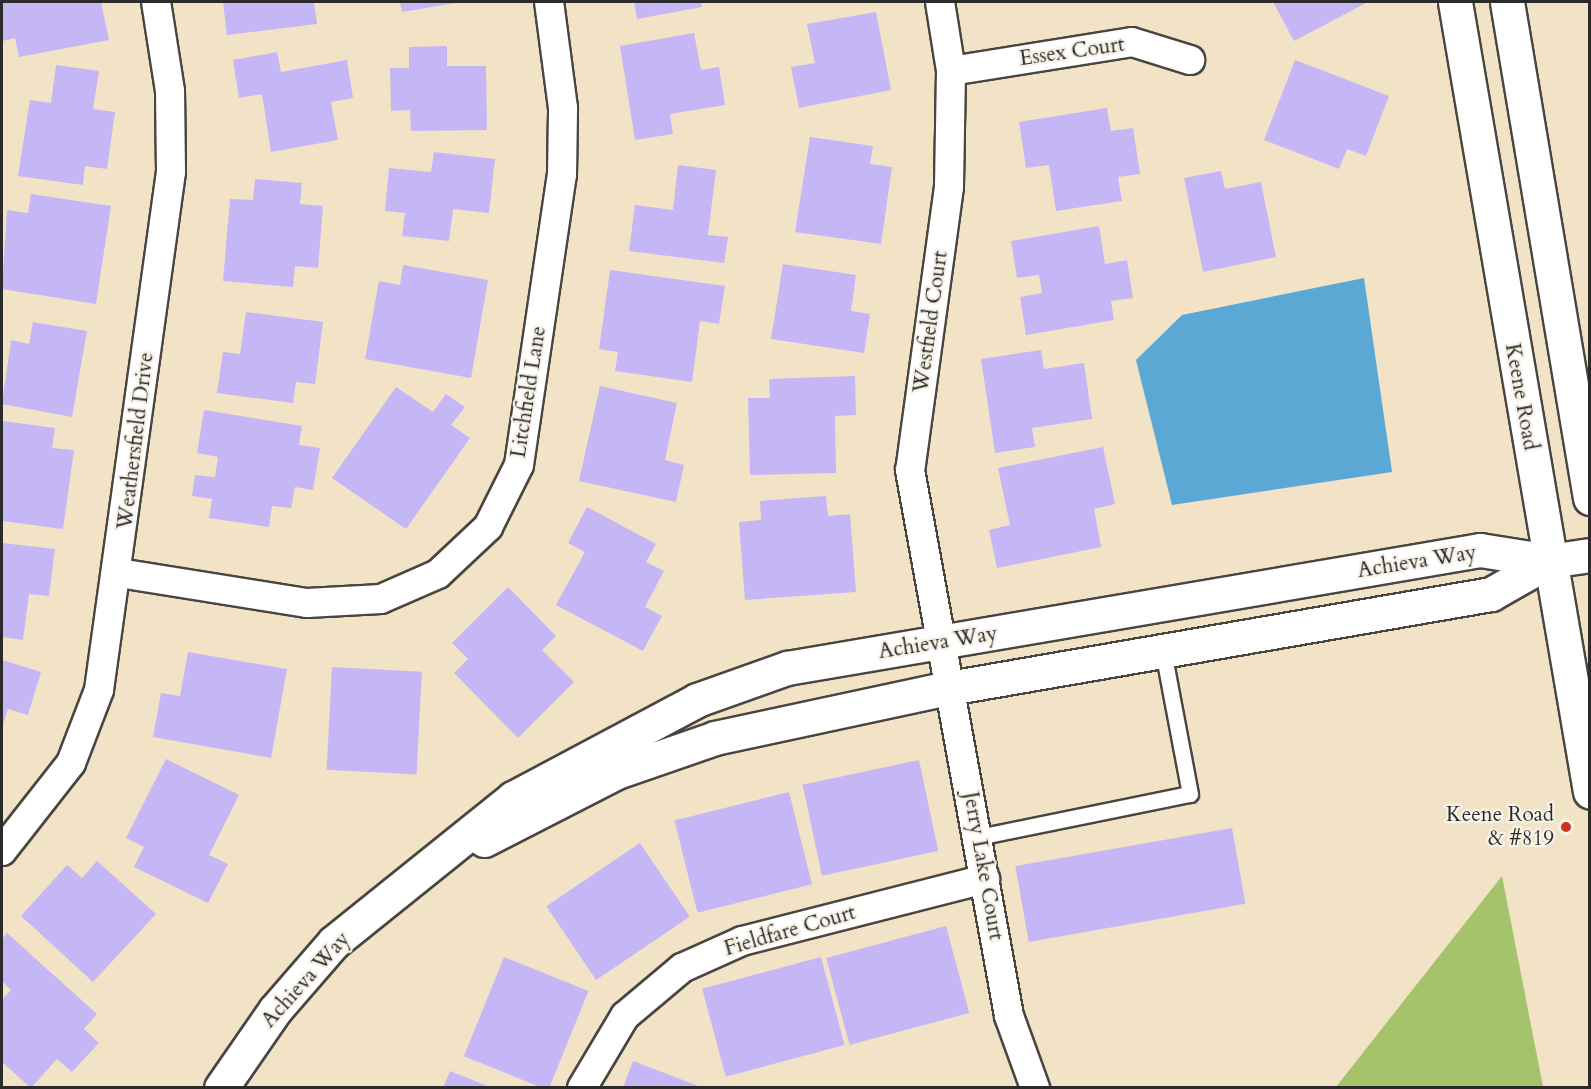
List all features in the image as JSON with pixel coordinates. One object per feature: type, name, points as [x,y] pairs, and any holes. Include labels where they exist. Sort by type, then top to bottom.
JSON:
[{"type":"street","name":"Weathersfield Drive","points":[[2,851],[71,764],[99,690],[119,573],[171,172],[170,91],[156,2]]},
{"type":"street","name":"Litchfield Lane","points":[[119,573],[307,603],[381,599],[438,574],[488,527],[519,465],[562,175],[563,108],[549,2]]},
{"type":"street","name":"Westfield Court","points":[[939,642],[910,470],[949,187],[951,71],[940,2]]},
{"type":"street","name":"Keene Road","points":[[1455,2],[1590,792]]},
{"type":"street","points":[[1508,2],[1590,498]]},
{"type":"street","name":"Essex Court","points":[[951,71],[1132,42],[1190,60]]},
{"type":"street","name":"Achieva Way","points":[[221,1088],[275,1010],[334,942],[435,864],[513,798],[697,700],[787,668],[1480,550],[1549,561]]},
{"type":"street","points":[[1549,561],[1590,555]]},
{"type":"street","name":"Achieva Way","points":[[435,864],[639,764],[715,738],[949,688],[1491,594],[1549,561]]},
{"type":"street","name":"Jerry Lake Court","points":[[939,642],[978,837],[1009,1016],[1035,1088]]},
{"type":"street","name":"Fieldfare Court","points":[[582,1088],[625,1016],[682,968],[742,940],[985,879]]},
{"type":"lane","points":[[978,837],[1190,794],[1163,651]]},
{"type":"green space","points":[[1502,876],[1543,1087],[1336,1087]]},
{"type":"water","points":[[1364,278],[1392,472],[1172,505],[1136,360],[1182,315]]},
{"type":"building","points":[[2,2],[101,2],[109,40],[19,57],[15,38],[2,41]]},
{"type":"building","points":[[223,2],[314,2],[317,24],[227,35]]},
{"type":"building","points":[[400,2],[455,2],[456,3],[402,12]]},
{"type":"building","points":[[634,2],[701,2],[702,7],[637,19]]},
{"type":"building","points":[[1273,2],[1368,2],[1294,41]]},
{"type":"building","points":[[876,12],[891,90],[799,108],[791,67],[815,63],[807,24]]},
{"type":"building","points":[[694,33],[701,70],[719,67],[725,105],[670,114],[673,134],[635,140],[620,46]]},
{"type":"building","points":[[447,46],[447,66],[486,66],[487,130],[411,131],[410,110],[391,111],[390,68],[409,68],[409,47]]},
{"type":"building","points":[[277,52],[281,72],[347,60],[353,98],[331,102],[338,140],[271,152],[262,94],[239,98],[233,60]]},
{"type":"building","points":[[1295,60],[1389,96],[1366,156],[1347,149],[1339,169],[1264,140]]},
{"type":"building","points":[[56,65],[99,71],[93,109],[115,112],[107,169],[85,166],[83,185],[18,176],[30,100],[51,103]]},
{"type":"building","points":[[1107,108],[1111,131],[1133,128],[1140,174],[1118,177],[1122,201],[1056,211],[1049,165],[1026,168],[1019,122]]},
{"type":"building","points":[[810,137],[873,146],[870,164],[892,167],[881,244],[795,232]]},
{"type":"building","points":[[434,152],[495,159],[489,213],[453,209],[449,241],[402,236],[405,213],[385,211],[389,168],[431,172]]},
{"type":"building","points":[[678,165],[716,170],[708,235],[728,237],[724,263],[629,251],[635,205],[673,210]]},
{"type":"building","points":[[1221,171],[1225,189],[1261,182],[1276,257],[1203,272],[1184,178]]},
{"type":"building","points":[[255,179],[302,183],[300,204],[323,206],[318,268],[295,266],[293,287],[223,281],[230,199],[253,200]]},
{"type":"building","points":[[31,194],[111,206],[96,304],[2,289],[7,210],[28,213]]},
{"type":"building","points":[[1099,226],[1105,264],[1127,260],[1133,298],[1111,301],[1114,320],[1026,335],[1020,297],[1042,293],[1039,275],[1017,278],[1011,241]]},
{"type":"building","points":[[783,264],[856,275],[851,311],[870,314],[864,353],[771,339]]},
{"type":"building","points":[[403,265],[488,280],[471,378],[365,359],[379,281],[400,285]]},
{"type":"building","points":[[610,270],[725,286],[719,324],[700,321],[692,382],[615,371],[618,352],[599,349]]},
{"type":"building","points":[[246,312],[323,322],[315,384],[296,382],[293,403],[217,393],[223,352],[240,354]]},
{"type":"building","points":[[33,322],[87,331],[72,417],[2,404],[11,340],[29,344]]},
{"type":"building","points":[[1041,350],[1044,369],[1084,363],[1092,419],[1032,428],[1035,447],[995,453],[981,359]]},
{"type":"building","points":[[855,376],[856,415],[835,416],[836,473],[750,475],[748,398],[770,398],[769,379]]},
{"type":"building","points":[[600,386],[677,403],[665,460],[684,465],[676,502],[579,481]]},
{"type":"building","points":[[396,387],[433,412],[446,394],[465,407],[451,425],[470,438],[406,529],[332,478]]},
{"type":"building","points":[[204,410],[302,426],[299,445],[320,448],[313,490],[295,487],[291,508],[272,506],[269,527],[209,518],[212,499],[192,496],[195,475],[215,477],[218,457],[197,453]]},
{"type":"building","points":[[2,421],[55,428],[52,448],[74,450],[63,529],[2,521]]},
{"type":"building","points":[[1103,447],[1115,504],[1094,509],[1101,547],[997,568],[989,530],[1010,525],[998,468]]},
{"type":"building","points":[[826,496],[828,516],[850,514],[856,592],[745,600],[739,522],[761,520],[760,501]]},
{"type":"building","points":[[587,507],[656,544],[646,562],[664,571],[645,607],[662,616],[643,651],[556,605],[585,552],[568,543]]},
{"type":"building","points":[[2,543],[55,549],[49,596],[29,594],[23,640],[2,637]]},
{"type":"building","points":[[508,587],[556,636],[542,650],[574,682],[518,738],[454,673],[468,659],[452,643]]},
{"type":"building","points":[[188,652],[287,669],[271,758],[153,737],[161,693],[180,696]]},
{"type":"building","points":[[2,660],[41,672],[28,715],[8,709],[2,728]]},
{"type":"building","points":[[332,667],[422,672],[416,775],[327,770]]},
{"type":"building","points":[[166,759],[239,795],[209,855],[228,864],[208,903],[134,867],[144,847],[126,838]]},
{"type":"building","points":[[919,760],[938,851],[822,876],[803,785]]},
{"type":"building","points":[[789,792],[812,884],[697,913],[675,821]]},
{"type":"building","points":[[1232,828],[1245,904],[1029,942],[1015,866]]},
{"type":"building","points":[[640,843],[690,917],[596,980],[546,906]]},
{"type":"building","points":[[97,861],[156,914],[93,982],[21,916],[67,865],[82,878]]},
{"type":"building","points":[[946,926],[969,1013],[850,1045],[826,958]]},
{"type":"building","points":[[7,933],[97,1014],[84,1029],[99,1043],[72,1072],[57,1059],[31,1088],[2,1062],[2,1000],[11,990],[2,981],[2,939]]},
{"type":"building","points":[[504,957],[588,991],[549,1088],[543,1088],[464,1056]]},
{"type":"building","points":[[821,957],[845,1045],[726,1077],[702,989]]},
{"type":"building","points":[[633,1061],[701,1087],[701,1088],[623,1088]]},
{"type":"building","points":[[450,1071],[490,1087],[490,1088],[443,1088]]},
{"type":"place","name":"Keene Road & #819","points":[[1566,827]]}]
